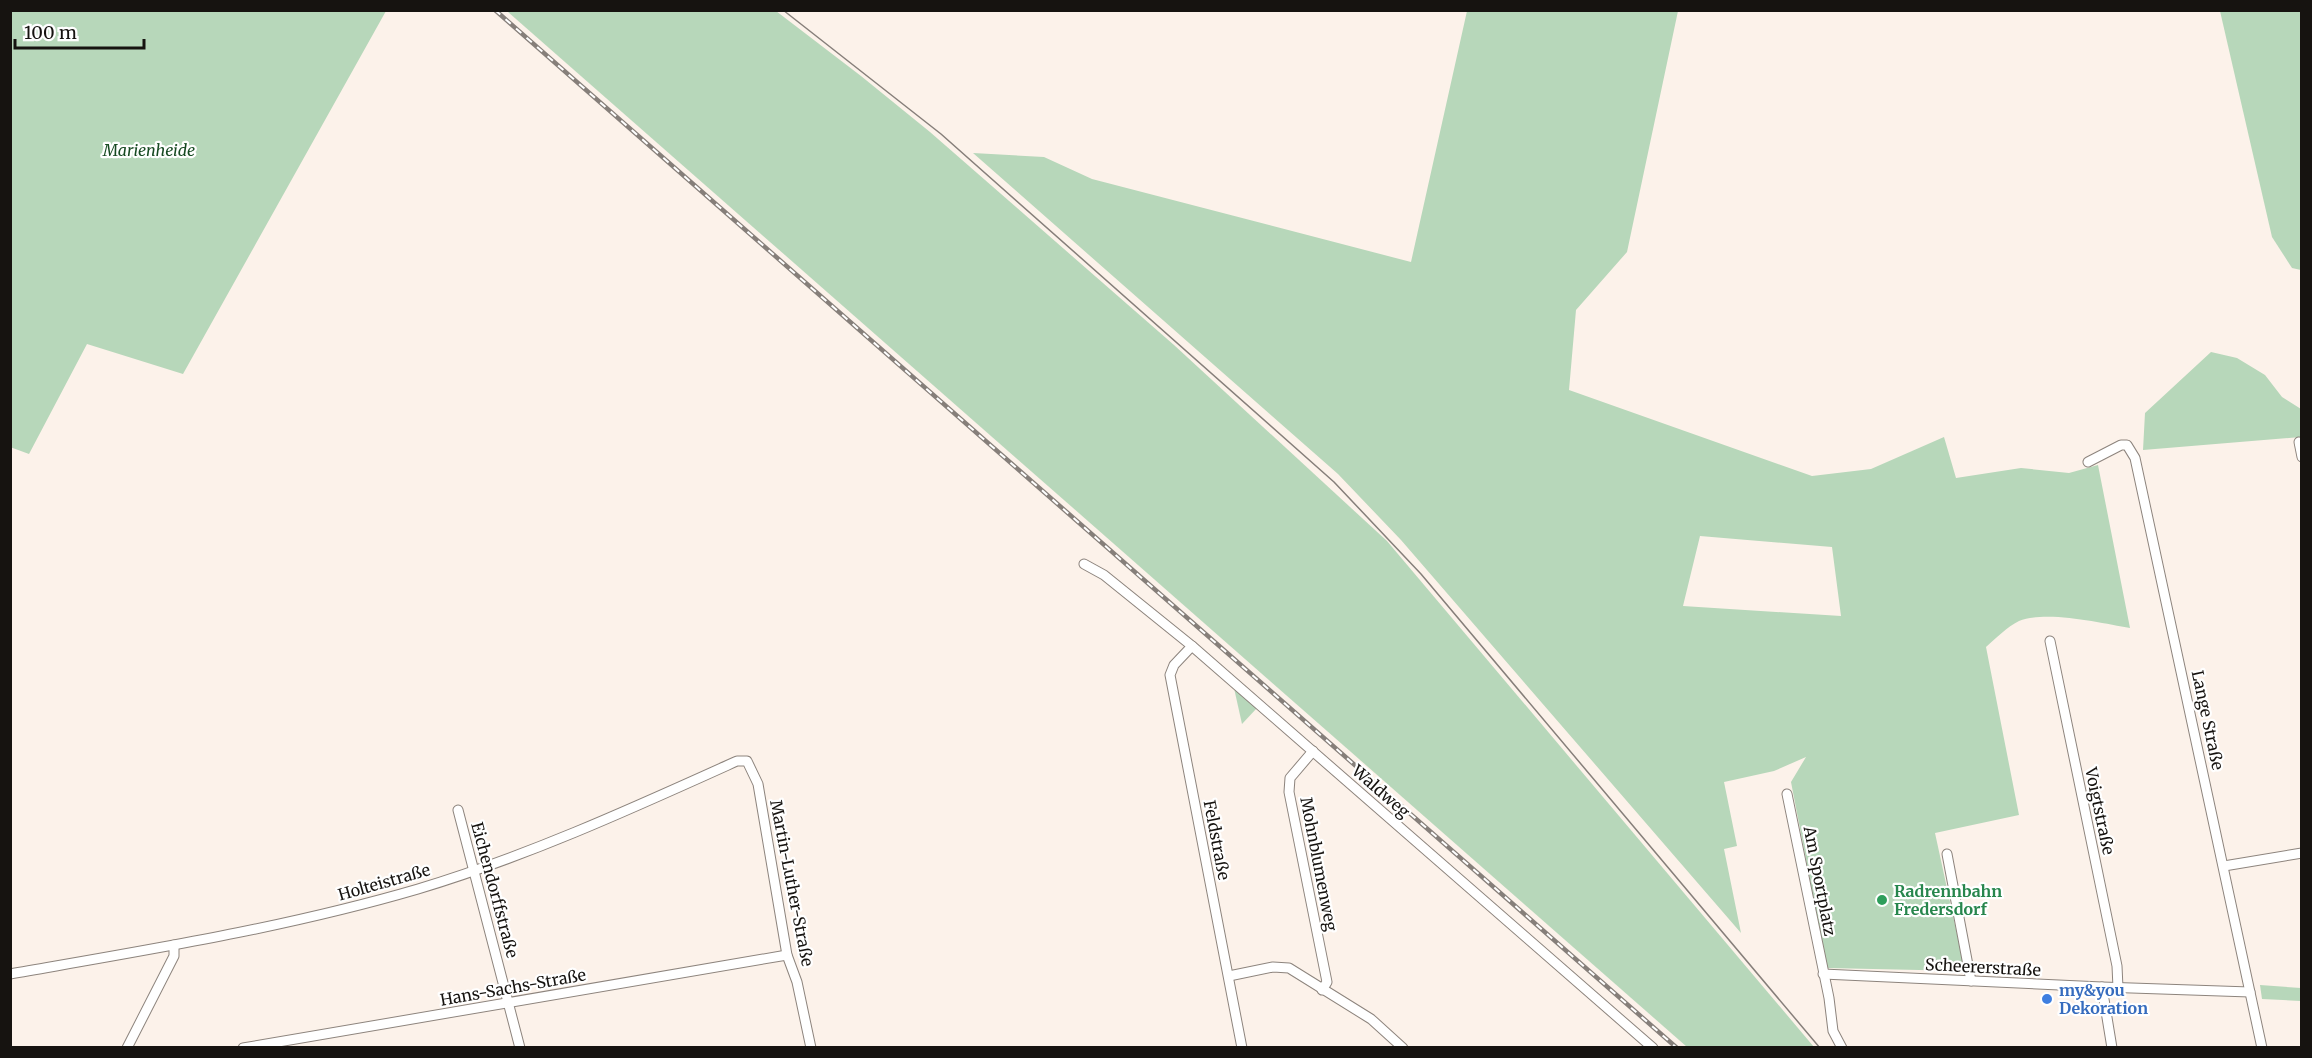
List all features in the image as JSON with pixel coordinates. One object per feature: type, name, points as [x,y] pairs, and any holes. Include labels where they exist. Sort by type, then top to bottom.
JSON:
[{"type":"street","points":[[2299,441],[2301,457]]},
{"type":"street","name":"Lange Straße","points":[[2088,462],[2121,445],[2127,445],[2135,458],[2262,1047]]},
{"type":"street","name":"Waldweg","points":[[1084,564],[1104,575],[1192,646],[1653,1047]]},
{"type":"street","name":"Voigtstraße","points":[[2050,641],[2116,966],[2118,988]]},
{"type":"street","name":"Feldstraße","points":[[1192,646],[1174,665],[1170,675],[1242,1047]]},
{"type":"street","name":"Mohnblumenweg","points":[[1313,751],[1290,778],[1289,792],[1327,982],[1322,990]]},
{"type":"street","name":"Holteistraße","points":[[10,975],[330,913],[473,871],[634,807],[737,760],[747,761]]},
{"type":"street","name":"Martin-Luther-Straße","points":[[747,761],[758,784],[787,955],[797,982],[811,1047]]},
{"type":"street","name":"Am Sportplatz","points":[[1787,794],[1833,1031],[1842,1047]]},
{"type":"street","name":"Eichendorffstraße","points":[[458,810],[520,1047]]},
{"type":"street","points":[[2224,866],[2301,853]]},
{"type":"street","points":[[1947,854],[1971,981]]},
{"type":"street","points":[[127,1047],[174,956],[174,945]]},
{"type":"street","name":"Hans-Sachs-Straße","points":[[243,1047],[787,955]]},
{"type":"street","points":[[1229,976],[1280,967],[1299,973],[1322,990],[1371,1019],[1403,1047]]},
{"type":"street","name":"Scheererstraße","points":[[1822,974],[2250,992]]},
{"type":"street","points":[[2102,987],[2112,1047]]},
{"type":"green space","name":"Marienheide","points":[[10,11],[386,11],[183,374],[87,344],[29,454],[10,447]]},
{"type":"green space","points":[[507,11],[776,11],[861,76],[930,132],[1174,345],[1387,541],[1814,1047],[1687,1047]]},
{"type":"green space","points":[[1467,11],[1678,11],[1627,252],[1576,310],[1569,390],[1812,476],[1871,469],[1944,437],[1956,478],[2021,468],[2069,473],[2098,465],[2130,628],[2074,618],[2031,618],[2015,623],[1986,647],[2019,815],[1935,833],[1965,971],[1827,968],[1791,782],[1806,757],[1774,771],[1724,782],[1737,846],[1724,849],[1741,933],[1401,540],[1338,474],[973,153],[1044,157],[1092,179],[1411,262]],"holes":[[[1700,536],[1832,547],[1841,616],[1683,606]]]},
{"type":"green space","points":[[2220,11],[2301,11],[2301,270],[2292,268],[2272,237]]},
{"type":"green space","points":[[2211,352],[2237,358],[2265,375],[2282,397],[2301,409],[2301,437],[2143,450],[2145,413]]},
{"type":"green space","points":[[1234,688],[1257,708],[1242,724]]},
{"type":"green space","points":[[2260,985],[2301,988],[2301,1001],[2262,999]]},
{"type":"tram line","points":[[783,10],[941,134],[1334,482],[1421,574],[1820,1048]]},
{"type":"railway","points":[[495,10],[1677,1048]]},
{"type":"place","name":"Radrennbahn Fredersdorf","points":[[1882,900]]},
{"type":"place","name":"my&you Dekoration","points":[[2047,999]]}]
